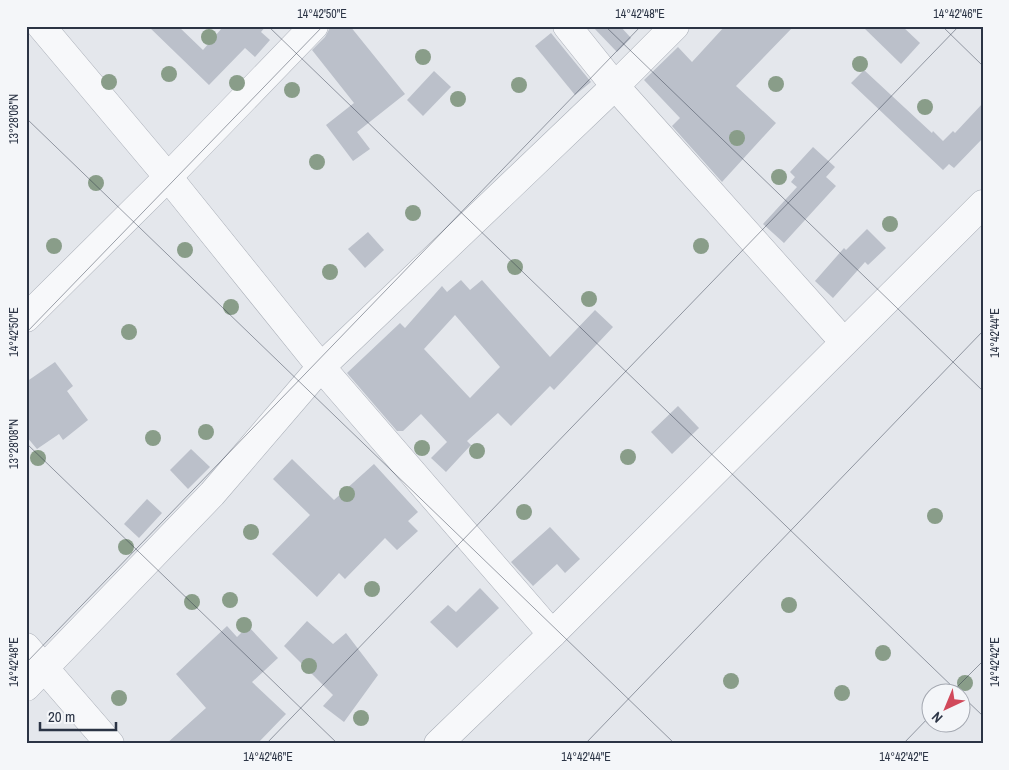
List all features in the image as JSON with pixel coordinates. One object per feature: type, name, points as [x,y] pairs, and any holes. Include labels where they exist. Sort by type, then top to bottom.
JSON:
[{"type":"street","points":[[41,26],[168,177],[321,367],[552,634]]},
{"type":"street","points":[[26,318],[168,177],[314,26]]},
{"type":"street","points":[[567,26],[615,86],[844,342]]},
{"type":"street","points":[[35,677],[212,494],[321,367],[615,86],[674,26]]},
{"type":"street","points":[[438,744],[552,634],[983,204]]},
{"type":"street","points":[[26,647],[35,677],[110,744]]},
{"type":"building","points":[[148,26],[178,26],[203,50],[222,28],[220,26],[266,26],[261,32],[270,40],[255,57],[245,48],[209,85]]},
{"type":"building","points":[[331,26],[350,26],[405,94],[357,132],[370,149],[353,161],[326,125],[354,103],[312,50],[325,37]]},
{"type":"building","points":[[592,26],[620,26],[631,38],[617,52]]},
{"type":"building","points":[[725,26],[794,26],[736,86],[776,123],[722,182],[672,126],[680,118],[644,80],[678,47],[692,62]]},
{"type":"building","points":[[862,26],[902,26],[920,43],[901,64]]},
{"type":"building","points":[[551,33],[591,82],[575,95],[535,46]]},
{"type":"building","points":[[864,70],[943,141],[953,131],[955,133],[983,103],[983,138],[954,168],[949,164],[943,170],[851,83]]},
{"type":"building","points":[[434,71],[451,87],[423,116],[407,100]]},
{"type":"building","points":[[813,147],[835,167],[826,177],[836,186],[784,243],[763,224],[797,187],[791,182],[795,177],[790,172]]},
{"type":"building","points":[[867,229],[886,248],[868,265],[865,262],[833,298],[815,281],[844,248],[846,250]]},
{"type":"building","points":[[368,232],[384,250],[365,268],[348,249]]},
{"type":"building","points":[[461,280],[470,290],[482,280],[550,357],[595,310],[613,327],[554,390],[550,386],[511,426],[498,413],[467,441],[471,445],[446,472],[431,458],[447,442],[421,414],[403,431],[397,431],[347,373],[400,323],[405,328],[442,286],[447,292]],"holes":[[[455,315],[500,367],[470,398],[424,349]]]},
{"type":"building","points":[[55,362],[73,386],[67,391],[88,420],[63,440],[59,434],[37,449],[26,436],[26,382]]},
{"type":"building","points":[[678,406],[699,428],[672,454],[651,432]]},
{"type":"building","points":[[191,449],[210,467],[188,489],[170,470]]},
{"type":"building","points":[[292,459],[334,500],[374,464],[418,512],[408,521],[418,531],[397,550],[385,538],[345,579],[339,573],[317,597],[272,554],[310,515],[273,479]]},
{"type":"building","points":[[147,499],[162,513],[139,538],[124,524]]},
{"type":"building","points":[[550,527],[580,559],[565,573],[557,564],[533,586],[511,562]]},
{"type":"building","points":[[480,588],[499,608],[457,648],[430,622],[448,605],[456,612]]},
{"type":"building","points":[[307,621],[333,644],[346,633],[378,675],[344,722],[323,706],[333,695],[284,646]]},
{"type":"building","points":[[227,626],[237,637],[248,626],[278,658],[252,682],[286,714],[257,744],[166,744],[206,708],[176,674]]}]
